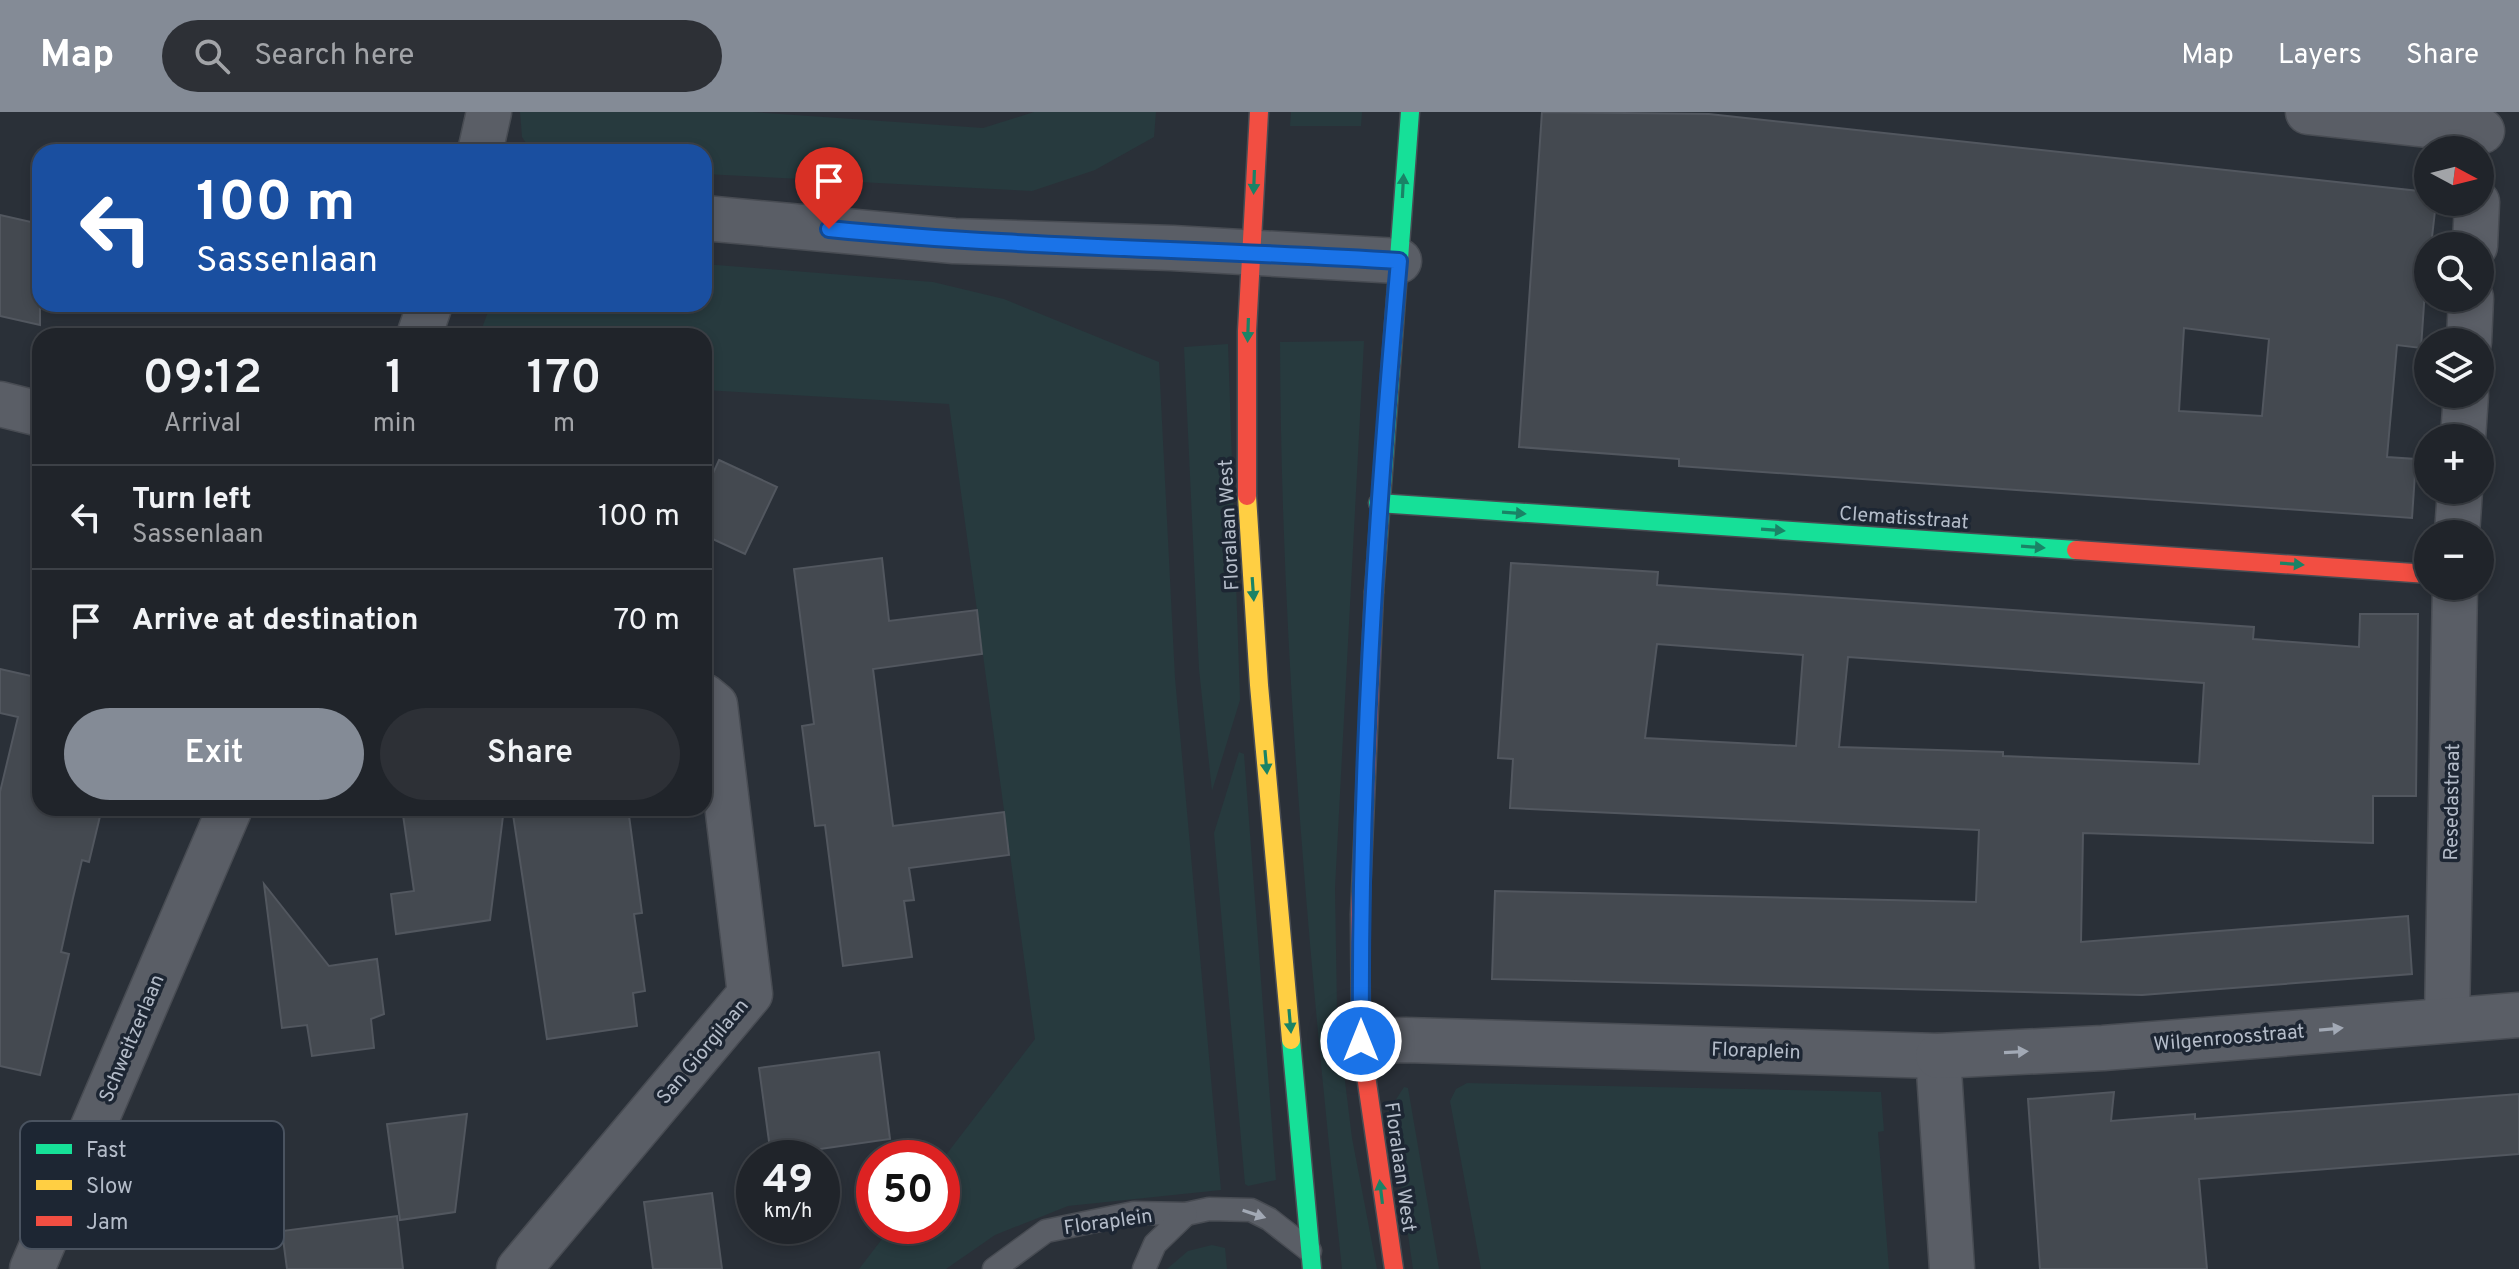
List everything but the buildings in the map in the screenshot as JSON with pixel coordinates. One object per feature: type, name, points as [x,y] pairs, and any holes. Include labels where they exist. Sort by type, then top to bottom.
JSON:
[{"type":"main road","name":"Floralaan West","points":[[1259,112],[1251,252],[1246,485],[1259,685],[1312,1260]]},
{"type":"main road","name":"Floralaan West","points":[[1394,1269],[1361,1041],[1360,915],[1378,503],[1410,112]]},
{"type":"main road","name":"Clematisstraat","points":[[1378,503],[2414,573]]},
{"type":"street","points":[[482,144],[489,112]]},
{"type":"street","points":[[2308,112],[2482,133]]},
{"type":"street","points":[[712,219],[954,241],[1399,261]]},
{"type":"street","points":[[0,404],[32,412]]},
{"type":"street","name":"Resedastraat","points":[[2447,1019],[2455,600]]},
{"type":"street","name":"San Giorgilaan","points":[[519,1269],[750,994],[715,705],[712,703]]},
{"type":"street","name":"Schweitzerlaan","points":[[96,1121],[227,816]]},
{"type":"street","name":"Wilgenroosstraat","points":[[1938,1056],[2103,1048],[2519,1015]]},
{"type":"street","name":"Floraplein","points":[[1361,1041],[1938,1056]]},
{"type":"street","points":[[1938,1056],[1952,1269]]},
{"type":"street","name":"Schweitzerlaan","points":[[32,1269],[41,1249]]},
{"type":"lane","name":"Floraplein","points":[[994,1269],[1046,1231],[1134,1213],[1186,1214],[1209,1209],[1251,1210],[1269,1219],[1312,1260]]},
{"type":"lane","name":"Floraplein","points":[[1144,1269],[1155,1244],[1186,1214]]},
{"type":"green space","points":[[520,112],[752,112],[983,128],[1034,112],[1156,112],[1154,137],[1095,170],[1032,191],[712,174],[712,144],[527,144],[522,137]]},
{"type":"green space","points":[[1291,112],[1362,112],[1361,126],[1290,126]]},
{"type":"green space","points":[[712,265],[933,282],[1004,299],[1159,362],[1175,678],[1221,1190],[1068,1206],[995,1235],[946,1269],[859,1269],[878,1244],[960,1244],[960,1140],[957,1140],[1035,1039],[949,404],[712,390],[712,328],[482,328],[488,312],[712,312]]},
{"type":"green space","points":[[1364,341],[1335,888],[1337,1010],[1343,1065],[1352,1138],[1377,1269],[1342,1269],[1308,922],[1291,690],[1280,342]]},
{"type":"green space","points":[[1228,344],[1240,700],[1212,791],[1199,669],[1184,347]]},
{"type":"green space","points":[[1239,752],[1244,754],[1276,1180],[1248,1186],[1245,1184],[1214,833]]},
{"type":"green space","points":[[1467,1083],[1881,1092],[1884,1131],[1878,1132],[1889,1269],[1481,1269],[1450,1101],[1456,1089]]},
{"type":"green space","points":[[1404,1087],[1408,1088],[1439,1269],[1413,1269],[1390,1109]]},
{"type":"green space","points":[[1212,1245],[1225,1248],[1227,1269],[1167,1269],[1188,1251]]},
{"type":"traffic: fast","points":[[1374,592],[1410,112]]},
{"type":"traffic: fast","points":[[1378,503],[2076,550]]},
{"type":"traffic: fast","points":[[1291,1040],[1312,1269]]},
{"type":"traffic: slow","points":[[1247,496],[1259,685],[1291,1040]]},
{"type":"traffic: jam","points":[[1247,496],[1247,331],[1259,112]]},
{"type":"traffic: jam","points":[[2076,550],[2414,573]]},
{"type":"traffic: jam","points":[[1374,592],[1360,915],[1361,1041],[1394,1269]]},
{"type":"route","points":[[829,229],[954,241],[1172,248],[1399,261],[1378,503],[1360,915],[1361,1041]]}]
